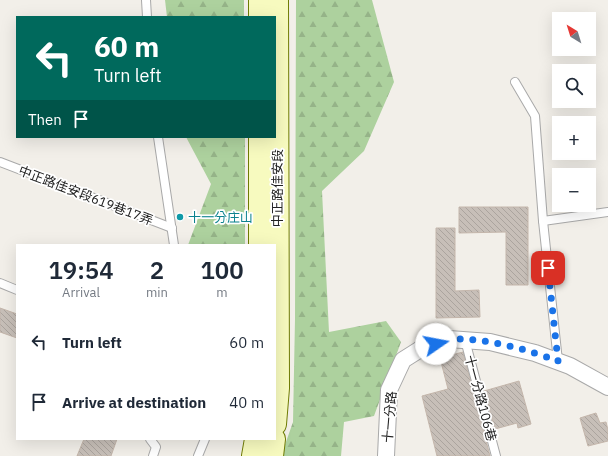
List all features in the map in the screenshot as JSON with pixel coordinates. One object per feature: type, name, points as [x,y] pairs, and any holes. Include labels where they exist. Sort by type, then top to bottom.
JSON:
[{"type":"main road","points":[[260,0],[260,16]]},
{"type":"main road","name":"中正路佳安段","points":[[276,412],[278,388],[277,0]]},
{"type":"main road","name":"中正路佳安段","points":[[260,138],[260,244]]},
{"type":"main road","points":[[253,456],[256,440]]},
{"type":"main road","points":[[272,456],[274,440]]},
{"type":"street","name":"十一分路","points":[[386,456],[389,390],[403,360],[422,348],[449,339],[490,342],[536,353],[570,366],[608,387]]},
{"type":"lane","points":[[146,0],[147,16]]},
{"type":"lane","points":[[515,82],[535,116],[543,221],[558,361]]},
{"type":"lane","points":[[158,138],[174,244]]},
{"type":"lane","name":"中正路佳安段619巷17弄","points":[[0,162],[172,228]]},
{"type":"lane","points":[[543,221],[608,212]]},
{"type":"lane","points":[[0,283],[16,290]]},
{"type":"lane","name":"十一分路106巷","points":[[465,340],[496,456]]},
{"type":"lane","points":[[151,440],[156,447],[153,456]]},
{"type":"lane","points":[[198,456],[205,440]]},
{"type":"green space","points":[[165,0],[244,0],[244,16],[167,16]]},
{"type":"green space","points":[[296,0],[372,0],[394,82],[364,151],[322,191],[329,332],[386,321],[401,342],[374,416],[344,422],[341,456],[281,456],[293,422],[295,319]]},
{"type":"green space","points":[[187,138],[245,138],[245,244],[188,244],[211,184]]},
{"type":"building","points":[[459,207],[528,207],[528,285],[506,285],[506,232],[459,233]]},
{"type":"building","points":[[436,228],[455,228],[455,291],[479,290],[480,317],[436,318]]},
{"type":"building","points":[[0,308],[16,314],[16,338],[0,332]]},
{"type":"building","points":[[463,352],[490,456],[437,456],[422,396],[448,389],[440,358]]},
{"type":"building","points":[[519,381],[531,424],[518,428],[517,423],[495,429],[484,391]]},
{"type":"building","points":[[596,413],[600,423],[606,422],[608,441],[588,446],[580,418]]},
{"type":"building","points":[[84,440],[117,440],[111,456],[77,456]]},
{"type":"place","name":"十一分庄山","points":[[180,217]]},
{"type":"route","points":[[436,344],[449,339],[490,342],[536,353],[558,361],[548,268]]}]
